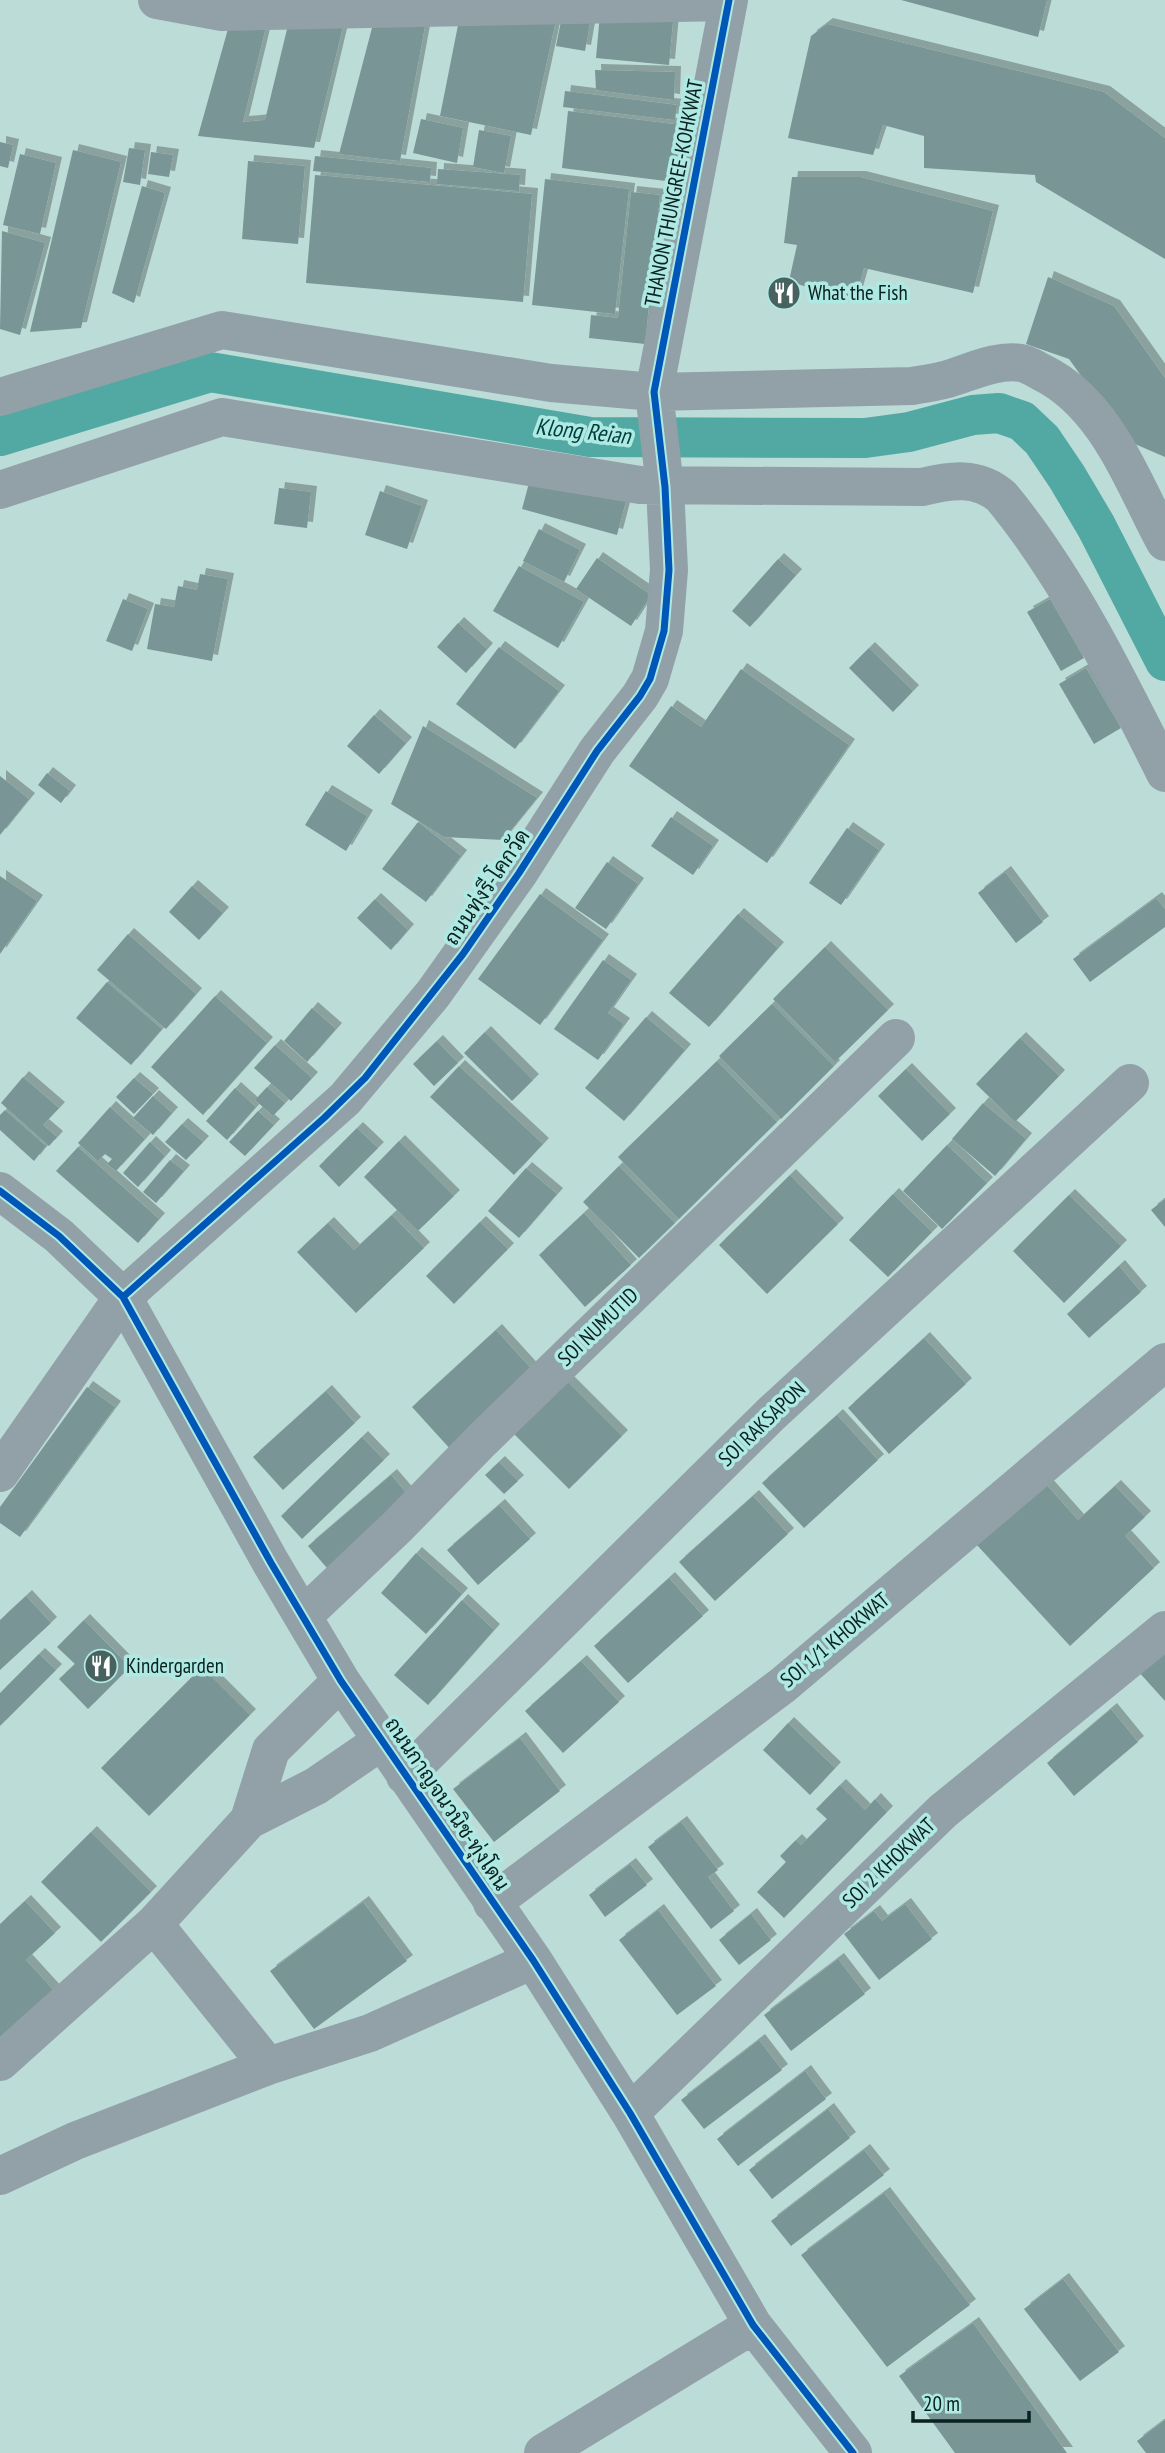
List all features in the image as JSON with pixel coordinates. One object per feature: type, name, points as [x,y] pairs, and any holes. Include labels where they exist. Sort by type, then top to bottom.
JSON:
[{"type":"street","points":[[157,0],[222,12],[729,1]]},
{"type":"street","name":"THANON THUNGREE-KOHKWAT","points":[[654,392],[729,1]]},
{"type":"street","points":[[0,397],[222,330],[551,383],[654,392],[912,386],[946,380],[998,364],[1022,363],[1052,377],[1102,426],[1165,542]]},
{"type":"street","name":"ถนนทุ่งรี-โคกวัด","points":[[0,1473],[123,1297],[324,1118],[365,1078],[463,954],[519,873],[597,751],[640,696],[657,659],[664,631],[669,570],[665,483],[654,392]]},
{"type":"street","points":[[0,490],[222,417],[640,485],[922,486],[964,480],[991,488],[1011,509],[1058,578],[1117,678],[1165,773]]},
{"type":"street","name":"SOI NUMUTID","points":[[303,1616],[896,1038]]},
{"type":"street","name":"SOI RAKSAPON","points":[[405,1776],[771,1415],[1130,1083]]},
{"type":"street","name":"ถนนกาญจนวนิช-ทุ่งโดน","points":[[0,1191],[59,1236],[123,1297],[341,1681],[533,1959],[629,2113],[753,2325],[853,2453]]},
{"type":"street","name":"SOI 1/1 KHOKWAT","points":[[492,1903],[783,1685],[1165,1362]]},
{"type":"street","name":"SOI 2 KHOKWAT","points":[[629,2113],[943,1811],[1165,1630]]},
{"type":"street","points":[[249,1820],[271,1750],[341,1681]]},
{"type":"street","points":[[0,2062],[154,1923],[249,1820],[316,1786],[383,1740]]},
{"type":"street","points":[[154,1923],[268,2066]]},
{"type":"street","points":[[0,2176],[75,2141],[268,2066],[370,2033],[533,1959]]},
{"type":"street","points":[[543,2453],[753,2325]]},
{"type":"building","points":[[901,0],[1047,0],[1038,37]]},
{"type":"building","points":[[461,10],[557,15],[531,135],[440,116]]},
{"type":"building","points":[[563,11],[591,17],[585,51],[556,46]]},
{"type":"building","points":[[600,14],[673,21],[669,65],[596,58]]},
{"type":"building","points":[[231,18],[268,18],[243,122],[265,120],[289,21],[344,22],[314,148],[198,136]]},
{"type":"building","points":[[373,24],[425,26],[400,161],[339,154]]},
{"type":"building","points":[[827,24],[1104,92],[1165,138],[1165,259],[1036,182],[1035,175],[924,168],[924,136],[883,125],[873,155],[788,138],[811,36]]},
{"type":"building","points":[[595,70],[675,72],[674,100],[596,90]]},
{"type":"building","points":[[565,91],[677,105],[675,120],[563,107]]},
{"type":"building","points":[[568,111],[681,125],[674,182],[562,168]]},
{"type":"building","points":[[421,119],[463,128],[457,163],[413,153]]},
{"type":"building","points":[[479,130],[511,136],[504,173],[473,167]]},
{"type":"building","points":[[0,142],[13,145],[8,168],[0,166]]},
{"type":"building","points":[[129,148],[145,150],[140,185],[123,182]]},
{"type":"building","points":[[73,150],[121,162],[81,328],[30,332]]},
{"type":"building","points":[[151,152],[173,155],[169,177],[148,174]]},
{"type":"building","points":[[20,154],[56,163],[40,234],[3,225]]},
{"type":"building","points":[[315,156],[431,168],[430,182],[313,171]]},
{"type":"building","points":[[248,161],[305,166],[298,244],[242,239]]},
{"type":"building","points":[[438,169],[520,175],[519,191],[437,184]]},
{"type":"building","points":[[315,175],[532,194],[523,302],[306,283]]},
{"type":"building","points":[[792,177],[860,177],[993,211],[973,293],[864,268],[854,303],[789,281],[797,245],[784,243]]},
{"type":"building","points":[[545,179],[629,189],[615,314],[532,305]]},
{"type":"building","points":[[142,186],[165,193],[134,303],[112,293]]},
{"type":"building","points":[[631,192],[660,195],[645,344],[589,338],[591,315],[618,318]]},
{"type":"building","points":[[2,231],[45,243],[20,335],[0,329]]},
{"type":"building","points":[[1048,277],[1114,306],[1165,378],[1165,457],[1128,441],[1069,359],[1026,344]]},
{"type":"building","points":[[533,468],[628,493],[617,535],[522,509]]},
{"type":"building","points":[[279,488],[311,492],[307,528],[274,524]]},
{"type":"building","points":[[380,491],[422,506],[407,549],[365,535]]},
{"type":"building","points":[[539,529],[580,550],[564,582],[523,561]]},
{"type":"building","points":[[597,558],[651,595],[631,626],[576,589]]},
{"type":"building","points":[[778,559],[796,575],[750,627],[732,611]]},
{"type":"building","points":[[519,566],[584,602],[558,648],[493,611]]},
{"type":"building","points":[[200,574],[228,579],[212,661],[147,649],[155,604],[174,607],[178,586],[197,590]]},
{"type":"building","points":[[123,599],[148,609],[132,651],[106,641]]},
{"type":"building","points":[[1050,599],[1084,658],[1061,671],[1027,612]]},
{"type":"building","points":[[458,623],[487,649],[466,673],[437,647]]},
{"type":"building","points":[[499,647],[559,691],[515,749],[456,704]]},
{"type":"building","points":[[869,648],[913,691],[893,712],[849,668]]},
{"type":"building","points":[[1086,668],[1121,728],[1094,744],[1059,684]]},
{"type":"building","points":[[741,669],[849,745],[767,863],[629,766],[671,706],[701,727]]},
{"type":"building","points":[[374,715],[406,743],[379,774],[347,746]]},
{"type":"building","points":[[423,726],[537,798],[503,840],[444,837],[391,804]]},
{"type":"building","points":[[47,773],[70,791],[61,803],[38,785]]},
{"type":"building","points":[[0,776],[29,799],[0,835]]},
{"type":"building","points":[[326,791],[367,816],[346,851],[305,825]]},
{"type":"building","points":[[671,817],[713,846],[693,875],[651,846]]},
{"type":"building","points":[[418,822],[461,856],[426,902],[382,869]]},
{"type":"building","points":[[847,828],[879,850],[841,905],[809,883]]},
{"type":"building","points":[[607,862],[638,884],[606,929],[575,908]]},
{"type":"building","points":[[1005,872],[1043,922],[1016,943],[978,893]]},
{"type":"building","points":[[0,876],[37,901],[0,954]]},
{"type":"building","points":[[192,886],[223,913],[199,940],[169,912]]},
{"type":"building","points":[[540,894],[603,940],[540,1025],[478,979]]},
{"type":"building","points":[[1156,898],[1165,909],[1165,927],[1090,982],[1073,959]]},
{"type":"building","points":[[375,899],[408,930],[391,950],[357,918]]},
{"type":"building","points":[[738,914],[778,948],[709,1027],[669,993]]},
{"type":"building","points":[[128,934],[196,994],[166,1029],[97,970]]},
{"type":"building","points":[[825,947],[888,1010],[835,1062],[773,999]]},
{"type":"building","points":[[603,960],[631,980],[608,1013],[624,1024],[598,1060],[554,1029]]},
{"type":"building","points":[[107,982],[162,1029],[131,1065],[76,1018]]},
{"type":"building","points":[[215,996],[267,1043],[203,1115],[151,1067]]},
{"type":"building","points":[[772,1004],[834,1066],[781,1119],[719,1056]]},
{"type":"building","points":[[312,1008],[336,1029],[307,1062],[284,1041]]},
{"type":"building","points":[[646,1017],[685,1050],[624,1121],[585,1088]]},
{"type":"building","points":[[485,1032],[533,1080],[512,1101],[464,1053]]},
{"type":"building","points":[[1020,1038],[1059,1076],[1015,1122],[976,1084]]},
{"type":"building","points":[[437,1041],[458,1063],[434,1086],[413,1064]]},
{"type":"building","points":[[275,1045],[312,1078],[291,1101],[254,1068]]},
{"type":"building","points":[[717,1061],[777,1122],[679,1219],[618,1157]]},
{"type":"building","points":[[459,1066],[543,1144],[514,1175],[430,1097]]},
{"type":"building","points":[[906,1069],[950,1114],[922,1141],[878,1096]]},
{"type":"building","points":[[23,1077],[59,1108],[43,1125],[57,1137],[49,1146],[1,1103]]},
{"type":"building","points":[[134,1078],[153,1094],[134,1114],[116,1097]]},
{"type":"building","points":[[267,1087],[285,1103],[273,1116],[255,1100]]},
{"type":"building","points":[[235,1088],[256,1107],[227,1140],[206,1121]]},
{"type":"building","points":[[153,1096],[172,1113],[153,1135],[133,1118]]},
{"type":"building","points":[[983,1103],[1026,1139],[995,1176],[952,1139]]},
{"type":"building","points":[[110,1107],[145,1139],[116,1171],[107,1164],[112,1159],[105,1154],[98,1161],[78,1143]]},
{"type":"building","points":[[5,1110],[46,1146],[34,1161],[0,1130],[0,1115]]},
{"type":"building","points":[[258,1111],[274,1125],[245,1156],[229,1142]]},
{"type":"building","points":[[182,1124],[203,1142],[186,1160],[165,1142]]},
{"type":"building","points":[[357,1128],[378,1148],[339,1187],[319,1166]]},
{"type":"building","points":[[399,1141],[454,1196],[418,1231],[364,1177]]},
{"type":"building","points":[[150,1142],[165,1156],[138,1187],[123,1173]]},
{"type":"building","points":[[947,1145],[987,1183],[942,1229],[903,1191]]},
{"type":"building","points":[[78,1147],[159,1219],[138,1243],[56,1171]]},
{"type":"building","points":[[170,1160],[184,1171],[156,1203],[143,1192]]},
{"type":"building","points":[[619,1166],[675,1223],[639,1258],[583,1202]]},
{"type":"building","points":[[526,1168],[557,1194],[519,1238],[488,1211]]},
{"type":"building","points":[[790,1175],[838,1224],[767,1294],[719,1245]]},
{"type":"building","points":[[893,1194],[932,1232],[888,1277],[849,1240]]},
{"type":"building","points":[[1069,1195],[1121,1246],[1064,1303],[1013,1251]]},
{"type":"building","points":[[1165,1199],[1165,1227],[1151,1210]]},
{"type":"building","points":[[584,1213],[631,1265],[585,1307],[539,1255]]},
{"type":"building","points":[[392,1215],[424,1248],[356,1313],[297,1252],[328,1223],[354,1250]]},
{"type":"building","points":[[480,1222],[508,1249],[454,1304],[426,1276]]},
{"type":"building","points":[[1119,1266],[1141,1292],[1089,1338],[1067,1314]]},
{"type":"building","points":[[496,1330],[546,1385],[462,1462],[412,1407]]},
{"type":"building","points":[[924,1338],[966,1384],[889,1454],[848,1408]]},
{"type":"building","points":[[561,1375],[622,1436],[569,1489],[508,1428]]},
{"type":"building","points":[[87,1387],[115,1407],[20,1537],[0,1523],[0,1507]]},
{"type":"building","points":[[326,1391],[355,1423],[283,1490],[253,1457]]},
{"type":"building","points":[[837,1415],[878,1460],[804,1528],[762,1483]]},
{"type":"building","points":[[362,1437],[384,1460],[302,1539],[281,1516]]},
{"type":"building","points":[[499,1462],[518,1481],[504,1494],[485,1475]]},
{"type":"building","points":[[391,1475],[416,1504],[333,1575],[308,1546]]},
{"type":"building","points":[[1044,1482],[1078,1520],[1115,1486],[1145,1517],[1125,1536],[1154,1568],[1070,1646],[976,1544]]},
{"type":"building","points":[[753,1496],[788,1534],[715,1601],[679,1562]]},
{"type":"building","points":[[499,1505],[530,1539],[478,1585],[447,1550]]},
{"type":"building","points":[[416,1553],[462,1594],[426,1634],[381,1593]]},
{"type":"building","points":[[669,1578],[703,1616],[628,1683],[594,1646]]},
{"type":"building","points":[[26,1596],[51,1623],[0,1670],[0,1620]]},
{"type":"building","points":[[462,1600],[494,1630],[428,1705],[394,1675]]},
{"type":"building","name":"Kindergarden","points":[[84,1620],[130,1667],[88,1709],[59,1679],[75,1664],[57,1647]]},
{"type":"building","points":[[1165,1645],[1165,1701],[1137,1670]]},
{"type":"building","points":[[39,1654],[56,1670],[0,1726],[0,1693]]},
{"type":"building","points":[[581,1661],[619,1702],[563,1753],[525,1711]]},
{"type":"building","points":[[202,1667],[250,1715],[149,1816],[101,1768]]},
{"type":"building","points":[[1111,1709],[1138,1742],[1074,1796],[1047,1763]]},
{"type":"building","points":[[788,1723],[835,1768],[810,1795],[763,1750]]},
{"type":"building","points":[[520,1738],[560,1791],[494,1842],[453,1789]]},
{"type":"building","points":[[840,1785],[865,1810],[875,1799],[887,1812],[784,1918],[757,1892],[786,1862],[780,1856],[796,1840],[801,1845],[827,1819],[816,1809]]},
{"type":"building","points":[[681,1822],[718,1870],[708,1877],[734,1911],[711,1929],[648,1847]]},
{"type":"building","points":[[91,1832],[151,1892],[101,1942],[41,1882]]},
{"type":"building","points":[[630,1864],[647,1885],[605,1917],[589,1895]]},
{"type":"building","points":[[25,1901],[55,1933],[26,1960],[57,1994],[0,2047],[0,1924]]},
{"type":"building","points":[[363,1902],[407,1961],[314,2029],[270,1971]]},
{"type":"building","points":[[905,1904],[932,1939],[879,1980],[844,1934],[874,1911],[882,1921]]},
{"type":"building","points":[[658,1910],[716,1986],[677,2015],[619,1940]]},
{"type":"building","points":[[751,1914],[771,1940],[739,1965],[719,1940]]},
{"type":"building","points":[[838,1959],[865,1994],[791,2051],[764,2015]]},
{"type":"building","points":[[759,2040],[782,2070],[704,2129],[681,2100]]},
{"type":"building","points":[[805,2071],[826,2099],[738,2166],[717,2139]]},
{"type":"building","points":[[828,2109],[850,2138],[772,2199],[749,2170]]},
{"type":"building","points":[[864,2150],[884,2175],[791,2246],[771,2221]]},
{"type":"building","points":[[884,2193],[970,2305],[887,2367],[801,2255]]},
{"type":"building","points":[[1063,2279],[1119,2352],[1080,2381],[1024,2309]]},
{"type":"building","points":[[973,2323],[1067,2453],[955,2453],[899,2376]]},
{"type":"building","points":[[1165,2420],[1165,2453],[1146,2453],[1137,2441]]},
{"type":"waterway","name":"Klong Reian","points":[[0,436],[210,372],[590,437],[865,438],[909,432],[973,415],[999,413],[1022,421],[1042,440],[1067,477],[1096,526],[1165,661]]},
{"type":"cycle path","points":[[123,1297],[324,1118],[365,1078],[463,954],[519,873],[597,751],[650,679],[664,631],[669,570],[665,487],[654,392],[729,0]]},
{"type":"cycle path","points":[[0,1191],[59,1236],[123,1297],[271,1563],[341,1681],[533,1960],[630,2113],[753,2325],[853,2453]]},
{"type":"place","name":"What the Fish","points":[[784,293]]},
{"type":"place","name":"Kindergarden","points":[[101,1666]]}]
